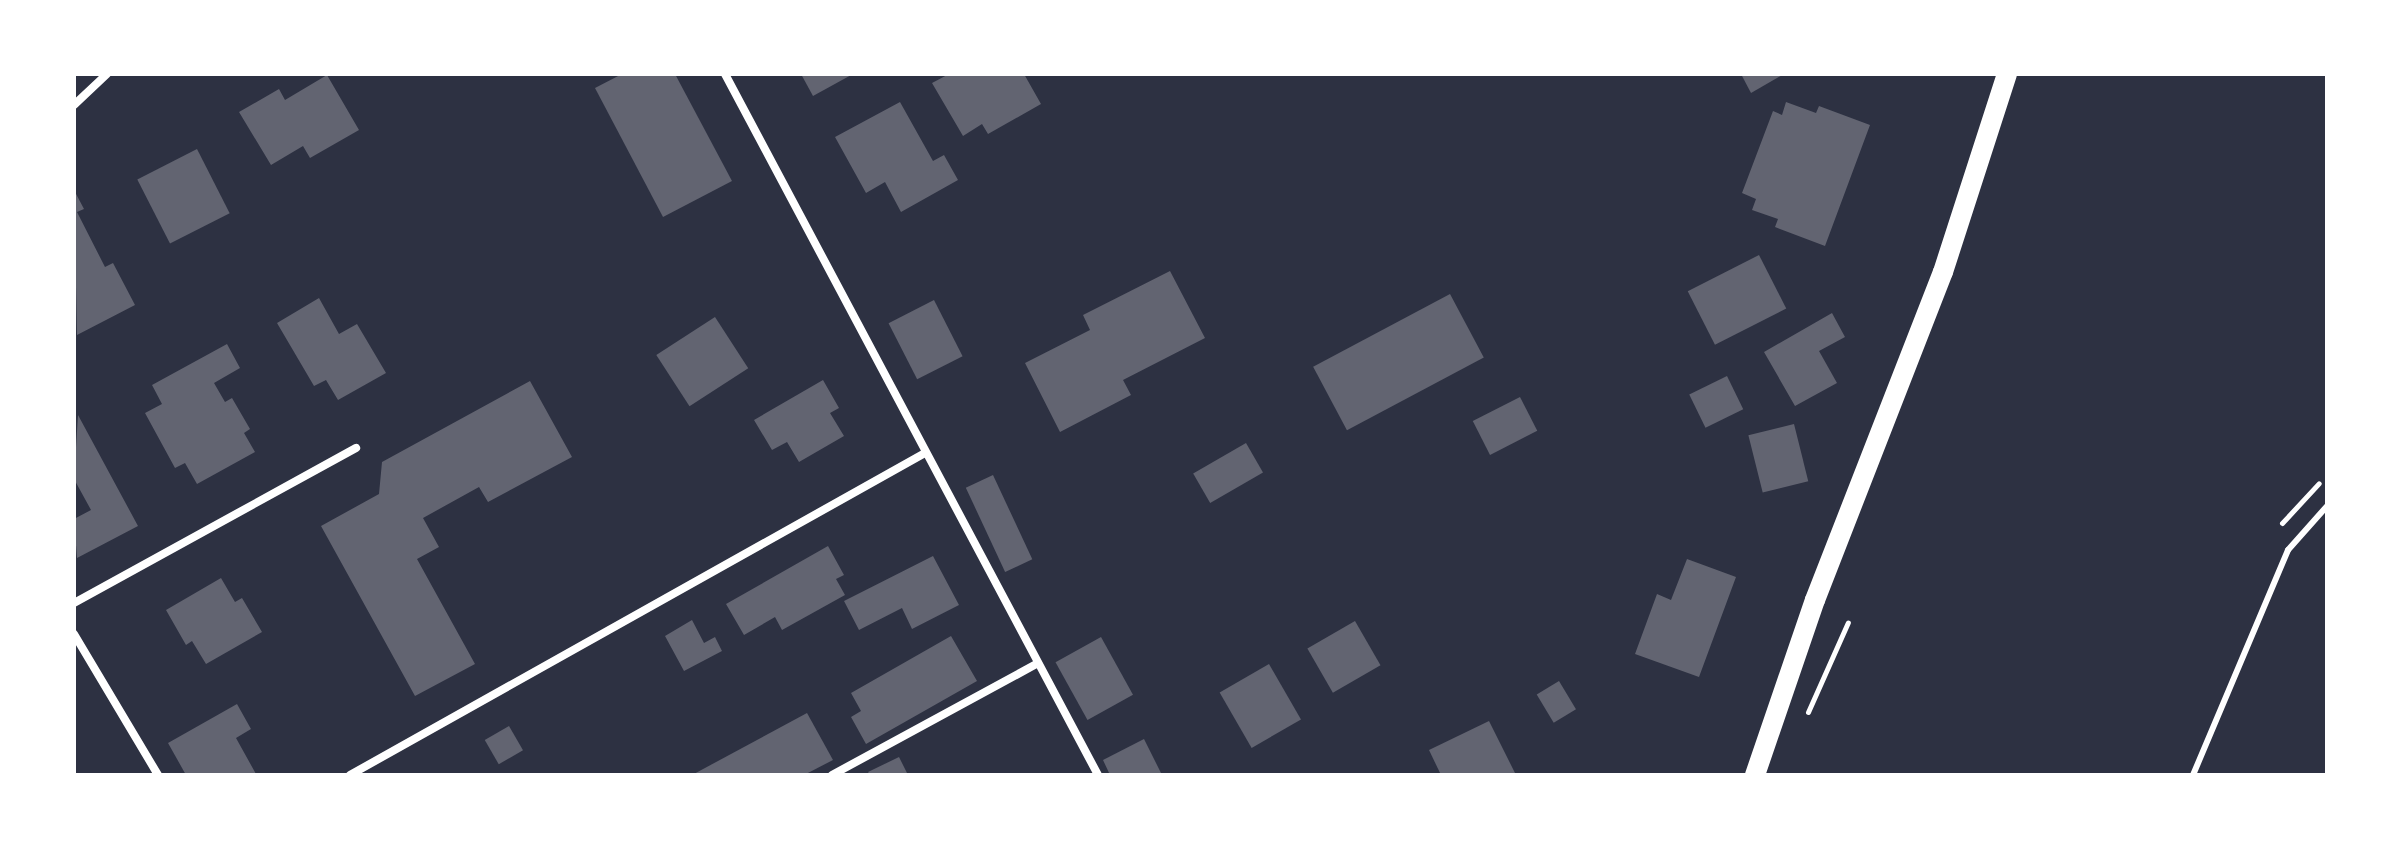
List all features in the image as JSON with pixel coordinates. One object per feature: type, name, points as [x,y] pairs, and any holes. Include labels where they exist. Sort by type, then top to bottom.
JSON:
[{"type":"main road","points":[[1755,775],[1819,589],[1943,272],[2007,74]]},
{"type":"street","points":[[74,105],[107,74]]},
{"type":"street","points":[[725,74],[1098,775]]},
{"type":"street","points":[[74,603],[356,448]]},
{"type":"street","points":[[350,775],[925,453]]},
{"type":"street","points":[[74,634],[158,775]]},
{"type":"street","points":[[832,775],[1038,663]]},
{"type":"lane","points":[[2193,775],[2288,550],[2327,506]]},
{"type":"path","points":[[1805,719],[1848,622]]},
{"type":"building","points":[[622,74],[675,74],[732,181],[663,217],[595,88]]},
{"type":"building","points":[[801,74],[853,74],[813,96]]},
{"type":"building","points":[[949,74],[1024,74],[1041,104],[988,134],[982,124],[963,136],[932,83]]},
{"type":"building","points":[[1741,74],[1784,74],[1751,93]]},
{"type":"building","points":[[327,75],[359,130],[310,158],[303,146],[271,165],[239,112],[279,89],[285,100]]},
{"type":"building","points":[[900,102],[933,161],[944,155],[958,180],[901,212],[885,182],[866,193],[835,137]]},
{"type":"building","points":[[1786,102],[1816,113],[1819,106],[1870,125],[1825,246],[1775,227],[1778,219],[1752,210],[1756,199],[1742,193],[1773,111],[1782,115]]},
{"type":"building","points":[[197,149],[230,213],[170,244],[137,179]]},
{"type":"building","points":[[74,190],[84,209],[77,212],[105,267],[113,263],[135,305],[77,335]]},
{"type":"building","points":[[1759,255],[1786,308],[1715,345],[1688,291]]},
{"type":"building","points":[[1170,271],[1205,338],[1123,380],[1131,395],[1060,432],[1025,363],[1090,330],[1083,315]]},
{"type":"building","points":[[1450,294],[1484,358],[1347,430],[1313,367]]},
{"type":"building","points":[[319,298],[339,334],[357,324],[386,373],[338,400],[326,380],[314,386],[277,323]]},
{"type":"building","points":[[934,300],[963,356],[917,379],[889,323]]},
{"type":"building","points":[[1832,313],[1845,337],[1819,351],[1837,383],[1795,406],[1764,352]]},
{"type":"building","points":[[715,317],[748,368],[690,406],[656,355]]},
{"type":"building","points":[[227,344],[240,368],[214,383],[225,402],[232,398],[250,429],[244,433],[255,452],[197,484],[185,463],[175,468],[145,413],[162,404],[152,385]]},
{"type":"building","points":[[1727,376],[1743,409],[1705,428],[1689,394]]},
{"type":"building","points":[[823,380],[839,408],[830,413],[844,436],[799,462],[787,442],[772,450],[754,420]]},
{"type":"building","points":[[530,381],[572,457],[488,502],[479,487],[423,518],[439,547],[417,559],[475,664],[415,696],[321,526],[379,494],[382,462]]},
{"type":"building","points":[[1520,397],[1537,431],[1490,455],[1473,421]]},
{"type":"building","points":[[78,415],[138,526],[77,558],[74,519],[91,510],[74,479]]},
{"type":"building","points":[[1794,424],[1808,481],[1763,493],[1748,435]]},
{"type":"building","points":[[1246,443],[1263,472],[1210,503],[1193,474]]},
{"type":"building","points":[[993,475],[1032,559],[1005,572],[966,488]]},
{"type":"building","points":[[828,546],[844,575],[836,579],[845,595],[782,630],[775,617],[744,635],[726,604]]},
{"type":"building","points":[[933,556],[959,605],[912,629],[902,608],[859,630],[844,601]]},
{"type":"building","points":[[1687,559],[1736,577],[1699,677],[1635,654],[1657,594],[1671,600]]},
{"type":"building","points":[[221,578],[235,602],[242,598],[262,632],[206,664],[192,641],[186,645],[166,610]]},
{"type":"building","points":[[692,620],[704,643],[715,637],[722,651],[684,671],[665,636]]},
{"type":"building","points":[[1355,621],[1380,665],[1333,693],[1307,648]]},
{"type":"building","points":[[951,636],[977,681],[866,744],[851,717],[861,711],[851,693]]},
{"type":"building","points":[[1101,637],[1133,695],[1088,720],[1056,662]]},
{"type":"building","points":[[1269,664],[1301,719],[1252,748],[1220,692]]},
{"type":"building","points":[[1559,681],[1576,709],[1554,723],[1537,694]]},
{"type":"building","points":[[237,704],[251,729],[236,738],[256,774],[186,775],[168,743]]},
{"type":"building","points":[[807,713],[833,760],[804,775],[692,775]]},
{"type":"building","points":[[1489,721],[1516,775],[1441,775],[1429,750]]},
{"type":"building","points":[[509,726],[523,750],[499,764],[485,740]]},
{"type":"building","points":[[1144,739],[1162,775],[1110,775],[1103,760]]},
{"type":"building","points":[[899,757],[908,775],[870,775],[868,772]]}]
